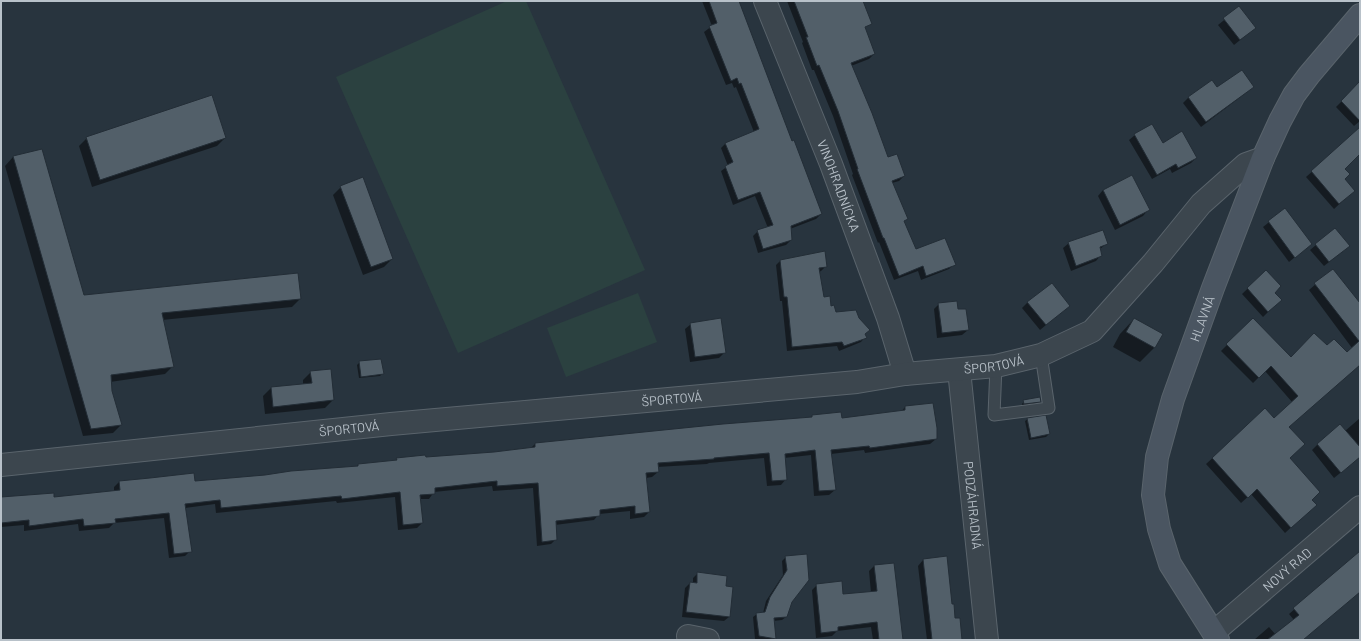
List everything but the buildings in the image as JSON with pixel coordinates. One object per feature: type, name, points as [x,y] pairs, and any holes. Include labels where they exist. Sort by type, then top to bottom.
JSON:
[{"type":"main road","name":"HLAVNÁ","points":[[1216,636],[1170,564],[1159,528],[1153,495],[1157,457],[1173,400],[1262,158],[1294,95],[1360,15]]},
{"type":"street","name":"VINOHRADNÍCKA","points":[[765,1],[845,201],[888,318],[905,374]]},
{"type":"street","name":"ŠPORTOVÁ","points":[[1,465],[390,424],[857,382],[905,374],[996,366],[1041,356],[1092,331],[1153,263],[1201,204],[1246,164],[1262,158]]},
{"type":"street","name":"PODZÁHRADNÁ","points":[[959,370],[987,640]]},
{"type":"street","name":"NOVÝ RAD","points":[[1216,636],[1360,508]]},
{"type":"lane","points":[[996,366],[994,415],[1050,408],[1041,356]]},
{"type":"green space","points":[[507,1],[526,1],[645,270],[458,353],[336,77]]},
{"type":"green space","points":[[638,293],[657,342],[566,377],[547,328]]}]
